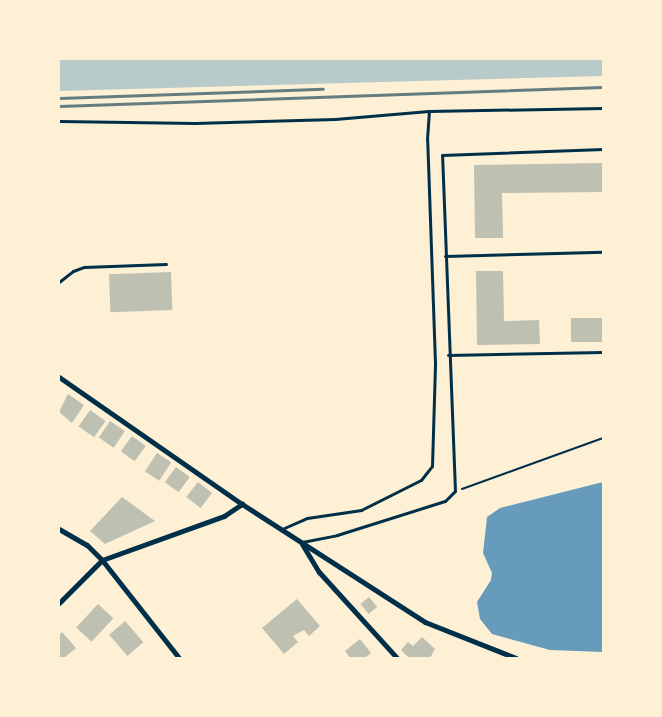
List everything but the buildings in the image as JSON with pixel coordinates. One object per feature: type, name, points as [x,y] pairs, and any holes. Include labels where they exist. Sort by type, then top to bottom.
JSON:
[{"type":"street","points":[[59,377],[242,504],[424,622],[516,658]]},
{"type":"street","points":[[59,603],[102,560],[224,516],[242,504]]},
{"type":"street","points":[[59,528],[87,545],[102,560],[179,658]]},
{"type":"street","points":[[301,542],[319,572],[397,658]]},
{"type":"lane","points":[[59,121],[195,123],[335,119],[429,111],[603,108]]},
{"type":"lane","points":[[281,529],[307,518],[362,510],[421,480],[432,466],[435,363],[427,139],[429,111]]},
{"type":"lane","points":[[301,542],[338,535],[445,501],[455,491],[448,355],[442,155],[603,149]]},
{"type":"lane","points":[[445,256],[603,252]]},
{"type":"lane","points":[[59,282],[73,270],[84,267],[166,264]]},
{"type":"lane","points":[[448,355],[603,352]]},
{"type":"path","points":[[455,491],[603,438]]},
{"type":"shaded area","points":[[59,59],[603,59],[603,76],[59,91]]},
{"type":"water","points":[[603,482],[603,652],[550,650],[492,634],[480,619],[477,602],[491,580],[492,573],[483,553],[487,517],[500,508]]},
{"type":"railway","points":[[59,106],[603,87]]},
{"type":"railway","points":[[59,98],[323,89]]}]
